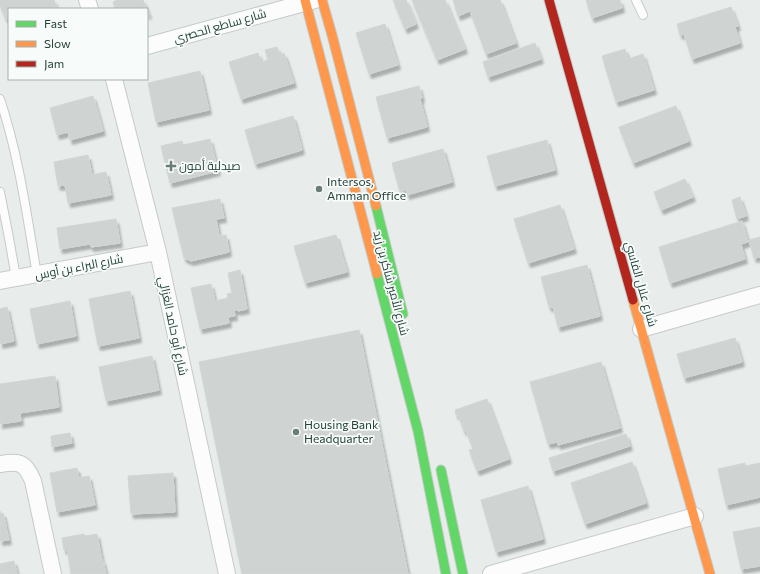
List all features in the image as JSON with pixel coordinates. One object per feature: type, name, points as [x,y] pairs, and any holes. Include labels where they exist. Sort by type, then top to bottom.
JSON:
[{"type":"main road","name":"شارع الأمير شاكر بن زيد","points":[[322,0],[404,319]]},
{"type":"main road","name":"شارع علال الفاسي","points":[[549,0],[695,516],[710,574]]},
{"type":"main road","name":"شارع الأمير شاكر بن زيد","points":[[308,1],[418,431],[446,574]]},
{"type":"main road","points":[[440,465],[463,574]]},
{"type":"street","name":"شارع ساطع الحصري","points":[[148,46],[308,1]]},
{"type":"street","name":"شارع أبو حامد الغزالي","points":[[114,80],[158,252],[227,574]]},
{"type":"street","name":"شارع البراء بن أوس","points":[[0,281],[158,252]]},
{"type":"street","points":[[641,329],[760,295]]},
{"type":"street","points":[[0,464],[15,462],[26,467],[30,473],[33,481],[52,574]]},
{"type":"street","points":[[491,574],[695,516]]},
{"type":"lane","points":[[636,0],[643,15]]},
{"type":"lane","points":[[0,99],[8,124],[38,275]]},
{"type":"lane","points":[[0,192],[16,278]]},
{"type":"building","points":[[0,0],[54,0],[57,8],[8,8],[8,18],[6,19],[0,6]]},
{"type":"building","points":[[117,0],[143,0],[147,8],[115,8],[113,2]]},
{"type":"building","points":[[393,0],[406,0],[416,24],[405,29]]},
{"type":"building","points":[[412,0],[445,0],[465,49],[437,60]]},
{"type":"building","points":[[453,0],[500,0],[516,43],[486,54],[470,11],[458,16]]},
{"type":"building","points":[[586,0],[620,0],[622,8],[592,18]]},
{"type":"building","points":[[731,7],[738,26],[735,27],[740,43],[692,59],[684,34],[680,35],[677,24]]},
{"type":"building","points":[[385,24],[398,65],[369,74],[356,33]]},
{"type":"building","points":[[535,43],[541,59],[488,77],[483,62]]},
{"type":"building","points":[[277,47],[280,55],[284,53],[294,83],[241,99],[229,62],[258,53],[261,62],[268,60],[265,50]]},
{"type":"building","points":[[625,49],[628,59],[643,54],[654,90],[616,102],[602,56]]},
{"type":"building","points":[[200,71],[209,110],[156,122],[148,83]]},
{"type":"building","points":[[419,86],[422,98],[420,99],[427,127],[387,138],[376,97]]},
{"type":"building","points":[[93,96],[103,131],[70,140],[68,132],[57,135],[50,108]]},
{"type":"building","points":[[676,106],[689,141],[633,163],[619,127]]},
{"type":"building","points":[[293,116],[302,150],[255,164],[245,130]]},
{"type":"building","points":[[210,139],[218,171],[170,183],[161,146],[182,141],[183,145]]},
{"type":"building","points":[[547,140],[555,170],[495,186],[487,156]]},
{"type":"building","points":[[443,149],[452,182],[407,195],[406,190],[400,192],[392,163]]},
{"type":"building","points":[[88,155],[92,175],[106,172],[111,195],[68,203],[65,185],[58,186],[54,162]]},
{"type":"building","points":[[685,179],[693,197],[661,210],[654,192]]},
{"type":"building","points":[[740,197],[746,216],[737,219],[732,200]]},
{"type":"building","points":[[220,199],[224,218],[216,219],[219,236],[226,235],[229,252],[191,261],[184,258],[172,208]]},
{"type":"building","points":[[560,205],[574,249],[528,263],[514,219]]},
{"type":"building","points":[[116,219],[120,243],[91,247],[90,244],[60,249],[57,228]]},
{"type":"building","points":[[742,221],[748,242],[741,244],[745,259],[670,283],[659,247]]},
{"type":"building","points":[[336,235],[347,272],[305,283],[294,246]]},
{"type":"building","points":[[760,237],[760,257],[754,258],[749,240]]},
{"type":"building","points":[[587,265],[600,316],[558,327],[553,307],[549,307],[541,277]]},
{"type":"building","points":[[240,270],[247,309],[238,311],[234,310],[235,316],[228,317],[229,323],[200,329],[191,288],[211,284],[215,301],[228,298],[227,294],[232,293],[228,273]]},
{"type":"building","points":[[130,291],[139,338],[98,346],[89,299]]},
{"type":"building","points":[[70,301],[76,336],[37,344],[30,309]]},
{"type":"building","points":[[7,307],[14,341],[0,344],[0,309]]},
{"type":"building","name":"Housing Bank Headquarter","points":[[359,330],[408,574],[242,574],[199,362]]},
{"type":"building","points":[[735,338],[742,362],[684,378],[677,354]]},
{"type":"building","points":[[152,356],[159,390],[106,401],[99,367]]},
{"type":"building","points":[[601,362],[620,428],[558,445],[557,442],[548,444],[530,382]]},
{"type":"building","points":[[55,376],[59,407],[20,413],[21,421],[0,424],[0,384]]},
{"type":"building","points":[[487,399],[509,459],[477,471],[469,450],[473,449],[466,430],[464,431],[455,410]]},
{"type":"building","points":[[70,433],[72,443],[52,447],[51,436]]},
{"type":"building","points":[[626,434],[630,446],[553,471],[549,458]]},
{"type":"building","points":[[632,462],[646,503],[585,524],[571,483]]},
{"type":"building","points":[[745,463],[745,466],[760,463],[760,497],[726,505],[718,469]]},
{"type":"building","points":[[77,468],[79,478],[89,476],[95,505],[57,512],[50,473]]},
{"type":"building","points":[[173,473],[175,512],[131,514],[128,476]]},
{"type":"building","points":[[528,486],[543,539],[496,552],[481,500]]},
{"type":"building","points":[[0,511],[1,514],[3,513],[9,540],[0,541]]},
{"type":"building","points":[[760,527],[760,566],[741,569],[733,532]]},
{"type":"building","points":[[84,534],[85,536],[97,534],[106,574],[71,574],[67,549],[64,550],[62,538]]},
{"type":"building","points":[[14,561],[17,574],[0,574],[0,564]]},
{"type":"traffic: fast","points":[[376,206],[403,314]]},
{"type":"traffic: fast","points":[[377,274],[418,431],[446,574]]},
{"type":"traffic: fast","points":[[441,470],[463,574]]},
{"type":"traffic: slow","points":[[305,0],[377,274]]},
{"type":"traffic: slow","points":[[322,0],[376,206]]},
{"type":"traffic: slow","points":[[633,300],[710,574]]},
{"type":"traffic: jam","points":[[549,0],[633,300]]},
{"type":"place","name":"صيدلية أمون","points":[[171,166]]},
{"type":"place","name":"Intersos, Amman Office","points":[[319,189]]},
{"type":"place","name":"Housing Bank Headquarter","points":[[296,432]]}]
